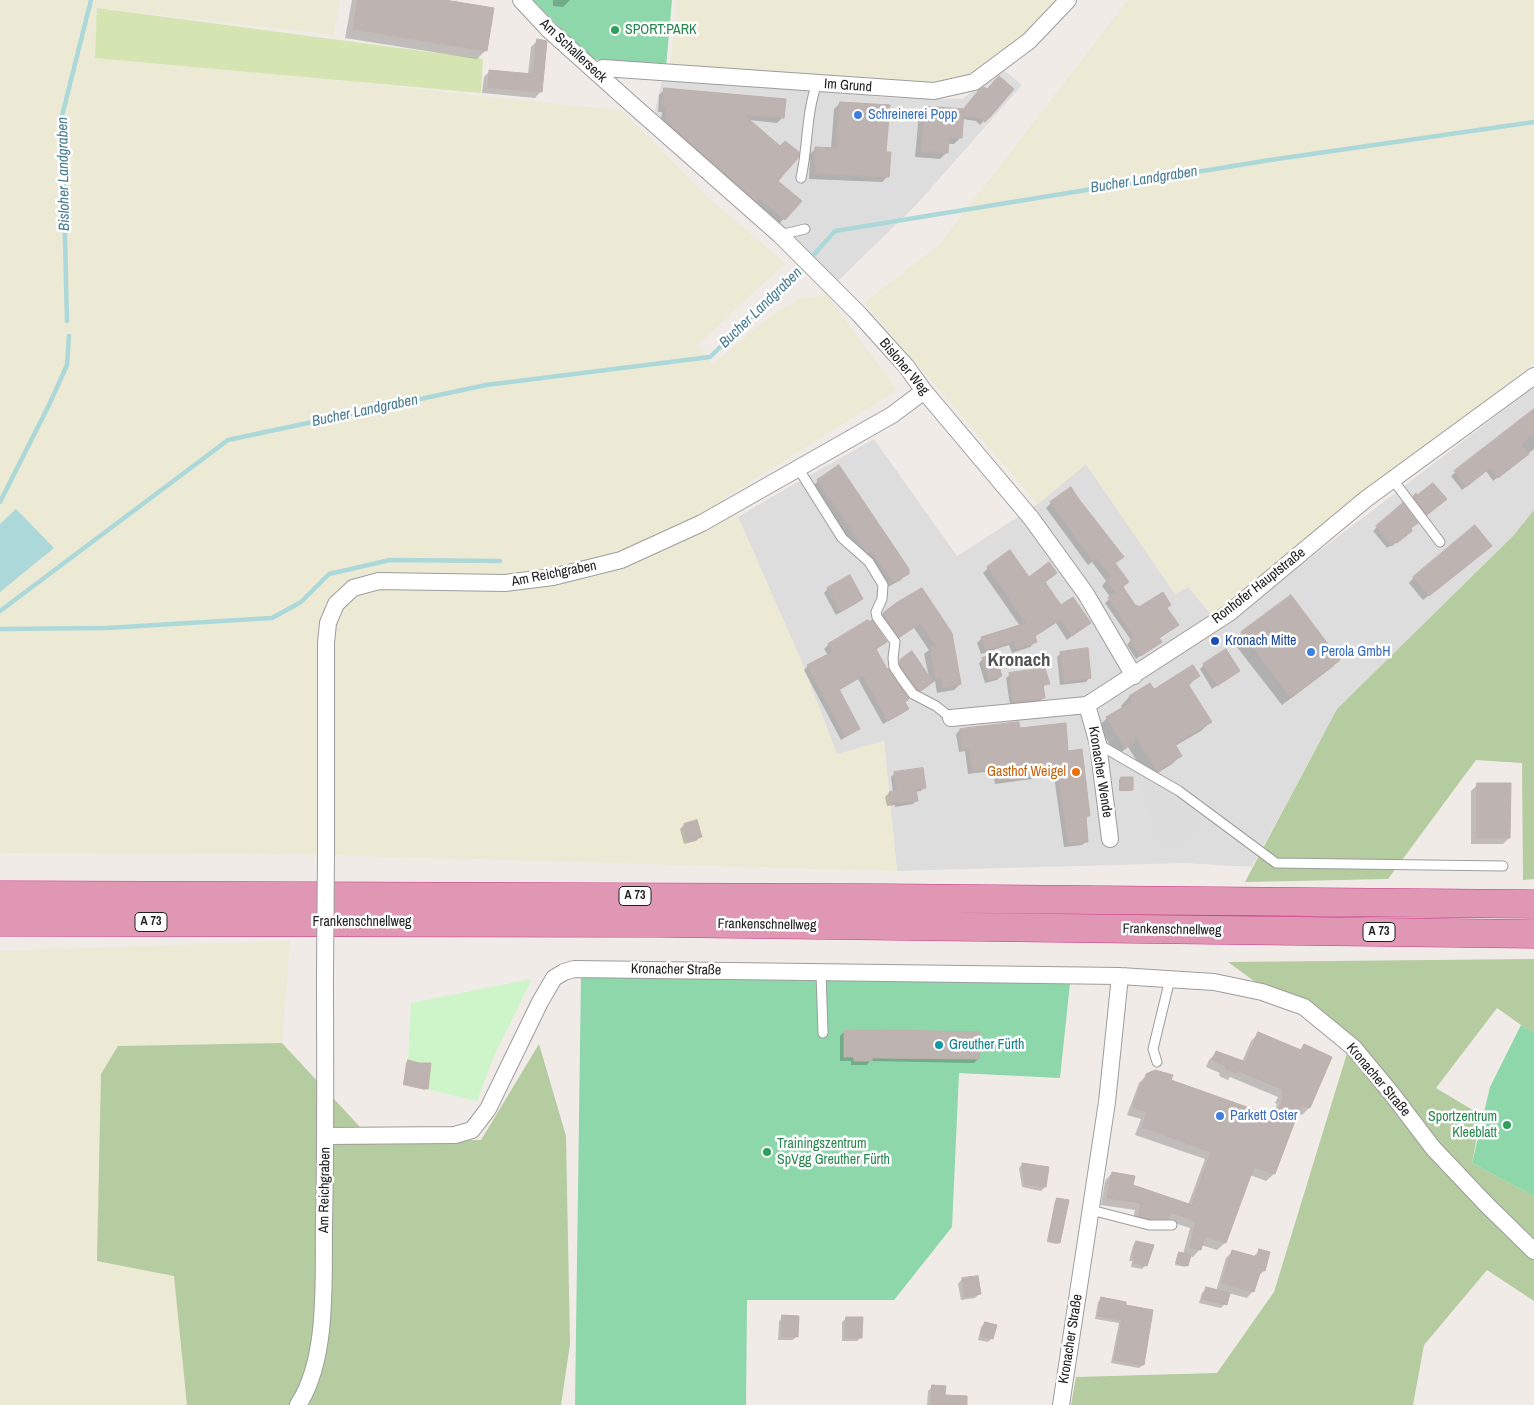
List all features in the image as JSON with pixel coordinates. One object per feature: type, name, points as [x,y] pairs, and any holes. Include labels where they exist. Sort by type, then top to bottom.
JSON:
[{"type":"highway","name":"Frankenschnellweg","points":[[0,895],[822,897],[1534,904]]},
{"type":"highway","name":"Frankenschnellweg","points":[[0,922],[660,923],[1534,934]]},
{"type":"street","name":"Am Schallerseck","points":[[521,0],[549,30],[626,100]]},
{"type":"street","name":"Im Grund","points":[[596,72],[603,68],[934,91],[974,82],[1029,41],[1068,0]]},
{"type":"street","name":"Bisloher Weg","points":[[626,100],[815,268],[906,366],[924,391],[1030,518],[1086,594],[1134,676]]},
{"type":"street","name":"Ronhofer Hauptstraße","points":[[951,718],[1087,705],[1229,613],[1366,499],[1534,376]]},
{"type":"street","name":"Am Reichgraben","points":[[298,1405],[312,1373],[320,1344],[322,1312],[326,1136],[326,643],[328,623],[336,604],[353,588],[379,581],[506,584],[553,577],[621,560],[702,523],[892,415],[924,391]]},
{"type":"street","name":"Kronacher Wende","points":[[1087,705],[1098,744],[1110,839]]},
{"type":"street","name":"Kronacher Straße","points":[[326,1136],[456,1135],[472,1130],[488,1109],[540,1002],[554,978],[574,969],[1120,976],[1214,982],[1262,992],[1304,1008],[1354,1048],[1433,1148],[1534,1251]]},
{"type":"street","name":"Kronacher Straße","points":[[1061,1405],[1107,1102],[1120,976]]},
{"type":"lane","points":[[801,178],[806,157],[812,97],[817,84]]},
{"type":"lane","points":[[780,235],[806,229]]},
{"type":"lane","points":[[798,468],[842,538],[869,562],[883,585],[882,600],[876,612],[877,617],[895,642],[894,667],[913,694],[936,706],[951,718]]},
{"type":"lane","points":[[1393,480],[1440,542]]},
{"type":"lane","points":[[1098,744],[1179,791],[1276,863],[1502,866]]},
{"type":"lane","points":[[821,973],[823,1033]]},
{"type":"lane","points":[[1157,1062],[1153,1049],[1170,979]]},
{"type":"lane","points":[[1091,1210],[1149,1224],[1172,1225]]},
{"type":"shaded area","points":[[0,0],[340,0],[334,35],[98,8],[95,57],[622,111],[708,198],[785,263],[697,345],[712,365],[773,314],[801,298],[827,295],[897,390],[724,498],[738,517],[747,537],[800,658],[837,754],[884,741],[897,871],[290,854],[0,853]]},
{"type":"shaded area","points":[[677,0],[1061,0],[1040,21],[976,70],[957,80],[927,86],[670,67]]},
{"type":"shaded area","points":[[1128,0],[1534,0],[1534,363],[1212,615],[1189,587],[1175,594],[1086,464],[1038,504],[864,303],[939,245]]},
{"type":"shaded area","points":[[1003,69],[1022,85],[916,205],[838,281],[653,118],[663,76],[896,98],[962,99]]},
{"type":"shaded area","points":[[1534,387],[1534,510],[1513,536],[1337,709],[1252,867],[1185,863],[897,871],[884,741],[837,754],[800,658],[738,517],[874,439],[957,556],[1038,504],[1086,464],[1175,594],[1188,587],[1221,626]]},
{"type":"shaded area","points":[[1138,772],[1147,778],[1151,789],[1157,793],[1161,793],[1190,812],[1193,807],[1204,815],[1183,847],[1170,847],[1158,841]]},
{"type":"shaded area","points":[[290,941],[282,1043],[119,1046],[174,1276],[187,1405],[0,1405],[0,951]]},
{"type":"green space","name":"SPORT:PARK","points":[[533,0],[672,0],[666,67],[590,59]]},
{"type":"green space","points":[[97,8],[483,59],[481,93],[95,58]]},
{"type":"green space","points":[[1534,510],[1534,879],[1523,880],[1522,763],[1476,760],[1388,879],[1245,882],[1337,709],[1513,536]]},
{"type":"green space","points":[[1534,959],[1534,1032],[1497,1008],[1436,1088],[1481,1115],[1472,1163],[1534,1196],[1534,1301],[1487,1270],[1424,1345],[1413,1405],[1071,1405],[1076,1377],[1217,1373],[1274,1292],[1348,1050],[1228,962]]},
{"type":"green space","name":"Trainingszentrum SpVgg Greuther Fürth","points":[[581,975],[1070,983],[1060,1078],[959,1073],[952,1227],[894,1300],[747,1300],[746,1405],[575,1405]]},
{"type":"green space","points":[[532,979],[494,1056],[477,1101],[404,1084],[408,1060],[411,1003]]},
{"type":"green space","name":"Sportzentrum Kleeblatt","points":[[1521,1025],[1534,1032],[1534,1196],[1472,1163],[1490,1087]]},
{"type":"green space","points":[[282,1043],[374,1142],[481,1140],[539,1044],[566,1136],[570,1344],[561,1405],[187,1405],[174,1276],[97,1261],[101,1074],[118,1046]]},
{"type":"water","points":[[16,509],[54,548],[0,592],[0,524]]},
{"type":"building","points":[[358,0],[445,0],[494,8],[487,51],[354,29]]},
{"type":"building","points":[[537,39],[547,41],[542,92],[488,87],[489,70],[533,74]]},
{"type":"building","points":[[999,76],[1014,89],[991,116],[985,122],[980,118],[964,116],[965,107],[979,90],[984,87],[987,89]]},
{"type":"building","points":[[664,88],[786,99],[784,118],[743,114],[780,146],[785,141],[799,152],[798,158],[778,181],[802,201],[785,220],[759,198],[756,201],[665,120],[667,107],[663,107]]},
{"type":"building","points":[[840,102],[890,105],[886,152],[891,152],[889,177],[815,174],[815,147],[836,148]]},
{"type":"building","points":[[925,106],[964,109],[962,138],[949,137],[948,153],[921,151]]},
{"type":"building","points":[[1534,409],[1534,434],[1521,444],[1529,454],[1498,478],[1490,468],[1466,487],[1454,471]]},
{"type":"building","points":[[839,465],[909,569],[909,574],[893,582],[872,551],[868,553],[864,549],[817,480]]},
{"type":"building","points":[[1433,483],[1447,499],[1427,515],[1413,496]]},
{"type":"building","points":[[1071,487],[1124,557],[1115,563],[1129,582],[1115,592],[1106,580],[1111,576],[1097,558],[1093,561],[1050,502]]},
{"type":"building","points":[[1403,503],[1418,523],[1411,528],[1412,531],[1397,543],[1395,542],[1391,545],[1376,526]]},
{"type":"building","points":[[1475,525],[1492,546],[1429,596],[1413,577]]},
{"type":"building","points":[[1010,550],[1029,577],[1049,562],[1057,573],[1045,582],[1061,605],[1073,597],[1091,623],[1072,636],[1061,619],[1035,636],[1037,642],[1017,649],[1014,641],[985,650],[981,637],[1026,623],[987,567]]},
{"type":"building","points":[[850,575],[863,599],[840,612],[827,588]]},
{"type":"building","points":[[1123,587],[1136,606],[1139,607],[1163,592],[1171,605],[1167,608],[1179,625],[1159,638],[1162,642],[1141,656],[1130,640],[1134,637],[1108,598]]},
{"type":"building","points":[[922,588],[952,633],[961,684],[943,688],[941,676],[936,680],[930,647],[936,646],[920,623],[899,637],[883,614],[896,603]]},
{"type":"building","points":[[1291,595],[1340,660],[1291,698],[1241,632]]},
{"type":"building","points":[[868,620],[869,622],[872,620],[887,642],[876,649],[887,669],[909,699],[905,702],[909,709],[888,721],[863,676],[839,689],[860,729],[845,737],[807,665],[832,652],[828,644]]},
{"type":"building","points":[[1088,648],[1091,678],[1064,682],[1060,652]]},
{"type":"building","points":[[1226,649],[1240,671],[1217,686],[1203,664]]},
{"type":"building","points":[[912,651],[933,682],[921,691],[917,689],[900,665],[900,660]]},
{"type":"building","points":[[995,654],[1002,676],[989,680],[982,658]]},
{"type":"building","points":[[1193,665],[1200,676],[1188,684],[1212,722],[1175,744],[1182,756],[1157,771],[1134,734],[1134,743],[1125,748],[1106,717],[1132,702],[1129,696],[1150,683],[1154,689]]},
{"type":"building","points":[[1045,668],[1050,684],[1043,685],[1045,698],[1013,702],[1009,673]]},
{"type":"building","points":[[1019,722],[1020,728],[1066,723],[1068,751],[1082,749],[1090,816],[1086,816],[1088,842],[1068,843],[1058,773],[998,781],[997,767],[972,771],[969,748],[962,749],[960,729]]},
{"type":"building","points":[[923,768],[926,788],[916,789],[918,801],[890,803],[889,792],[897,790],[894,772]]},
{"type":"building","points":[[1121,777],[1133,777],[1133,790],[1120,790]]},
{"type":"building","points":[[1477,783],[1511,783],[1510,838],[1477,838]]},
{"type":"building","points":[[697,820],[702,837],[688,841],[684,824]]},
{"type":"building","points":[[844,1031],[980,1032],[979,1059],[872,1058],[872,1061],[854,1061],[854,1057],[844,1057]]},
{"type":"building","points":[[1258,1032],[1301,1050],[1304,1044],[1332,1057],[1310,1108],[1301,1105],[1275,1174],[1254,1167],[1226,1243],[1205,1236],[1201,1250],[1190,1247],[1196,1221],[1170,1212],[1168,1219],[1150,1219],[1139,1216],[1141,1203],[1107,1198],[1112,1172],[1135,1176],[1133,1185],[1192,1205],[1211,1152],[1142,1127],[1147,1112],[1133,1107],[1142,1082],[1144,1083],[1146,1074],[1155,1070],[1173,1075],[1171,1080],[1275,1117],[1284,1097],[1282,1096],[1284,1090],[1237,1070],[1236,1073],[1225,1069],[1226,1066],[1212,1060],[1216,1051],[1246,1062]]},
{"type":"building","points":[[408,1060],[419,1063],[431,1063],[428,1089],[404,1084]]},
{"type":"building","points":[[1022,1163],[1049,1167],[1046,1187],[1025,1184]]},
{"type":"building","points":[[1057,1198],[1069,1200],[1060,1243],[1048,1241]]},
{"type":"building","points":[[1136,1241],[1154,1245],[1147,1266],[1134,1263],[1135,1258],[1132,1257]]},
{"type":"building","points":[[1259,1249],[1270,1252],[1265,1271],[1261,1270],[1254,1292],[1222,1283],[1232,1250],[1257,1257]]},
{"type":"building","points":[[1179,1252],[1191,1255],[1188,1266],[1176,1263]]},
{"type":"building","points":[[978,1276],[981,1294],[965,1297],[962,1278]]},
{"type":"building","points":[[1206,1287],[1230,1293],[1227,1305],[1203,1299]]},
{"type":"building","points":[[1101,1297],[1126,1302],[1126,1305],[1153,1310],[1144,1365],[1114,1360],[1122,1320],[1098,1316]]},
{"type":"building","points":[[782,1315],[799,1316],[798,1337],[782,1336]]},
{"type":"building","points":[[846,1317],[863,1317],[862,1338],[846,1338]]},
{"type":"building","points":[[985,1322],[997,1325],[993,1339],[981,1336]]},
{"type":"building","points":[[932,1385],[946,1386],[945,1395],[967,1396],[967,1405],[931,1405]]},
{"type":"waterway","name":"Bisloher Landgraben","points":[[67,321],[62,116],[91,0]]},
{"type":"waterway","name":"Bucher Landgraben","points":[[809,260],[835,231],[1270,160],[1534,122]]},
{"type":"waterway","name":"Bucher Landgraben","points":[[0,611],[228,440],[486,385],[710,357],[804,266]]},
{"type":"waterway","name":"Bisloher Landgraben","points":[[0,502],[67,365],[69,336]]},
{"type":"waterway","points":[[0,629],[106,628],[272,618],[301,602],[329,574],[390,560],[500,561]]},
{"type":"place","name":"SPORT:PARK","points":[[615,30]]},
{"type":"place","name":"Schreinerei Popp","points":[[858,115]]},
{"type":"place","name":"Kronach Mitte","points":[[1215,641]]},
{"type":"place","name":"Perola GmbH","points":[[1311,652]]},
{"type":"place","name":"Gasthof Weigel","points":[[1076,772]]},
{"type":"place","name":"Greuther Fürth","points":[[939,1045]]},
{"type":"place","name":"Parkett Oster","points":[[1220,1116]]},
{"type":"place","name":"Sportzentrum Kleeblatt","points":[[1507,1125]]},
{"type":"place","name":"Trainingszentrum SpVgg Greuther Fürth","points":[[767,1152]]},
{"type":"district","name":"Kronach","points":[[1019,661]]}]
